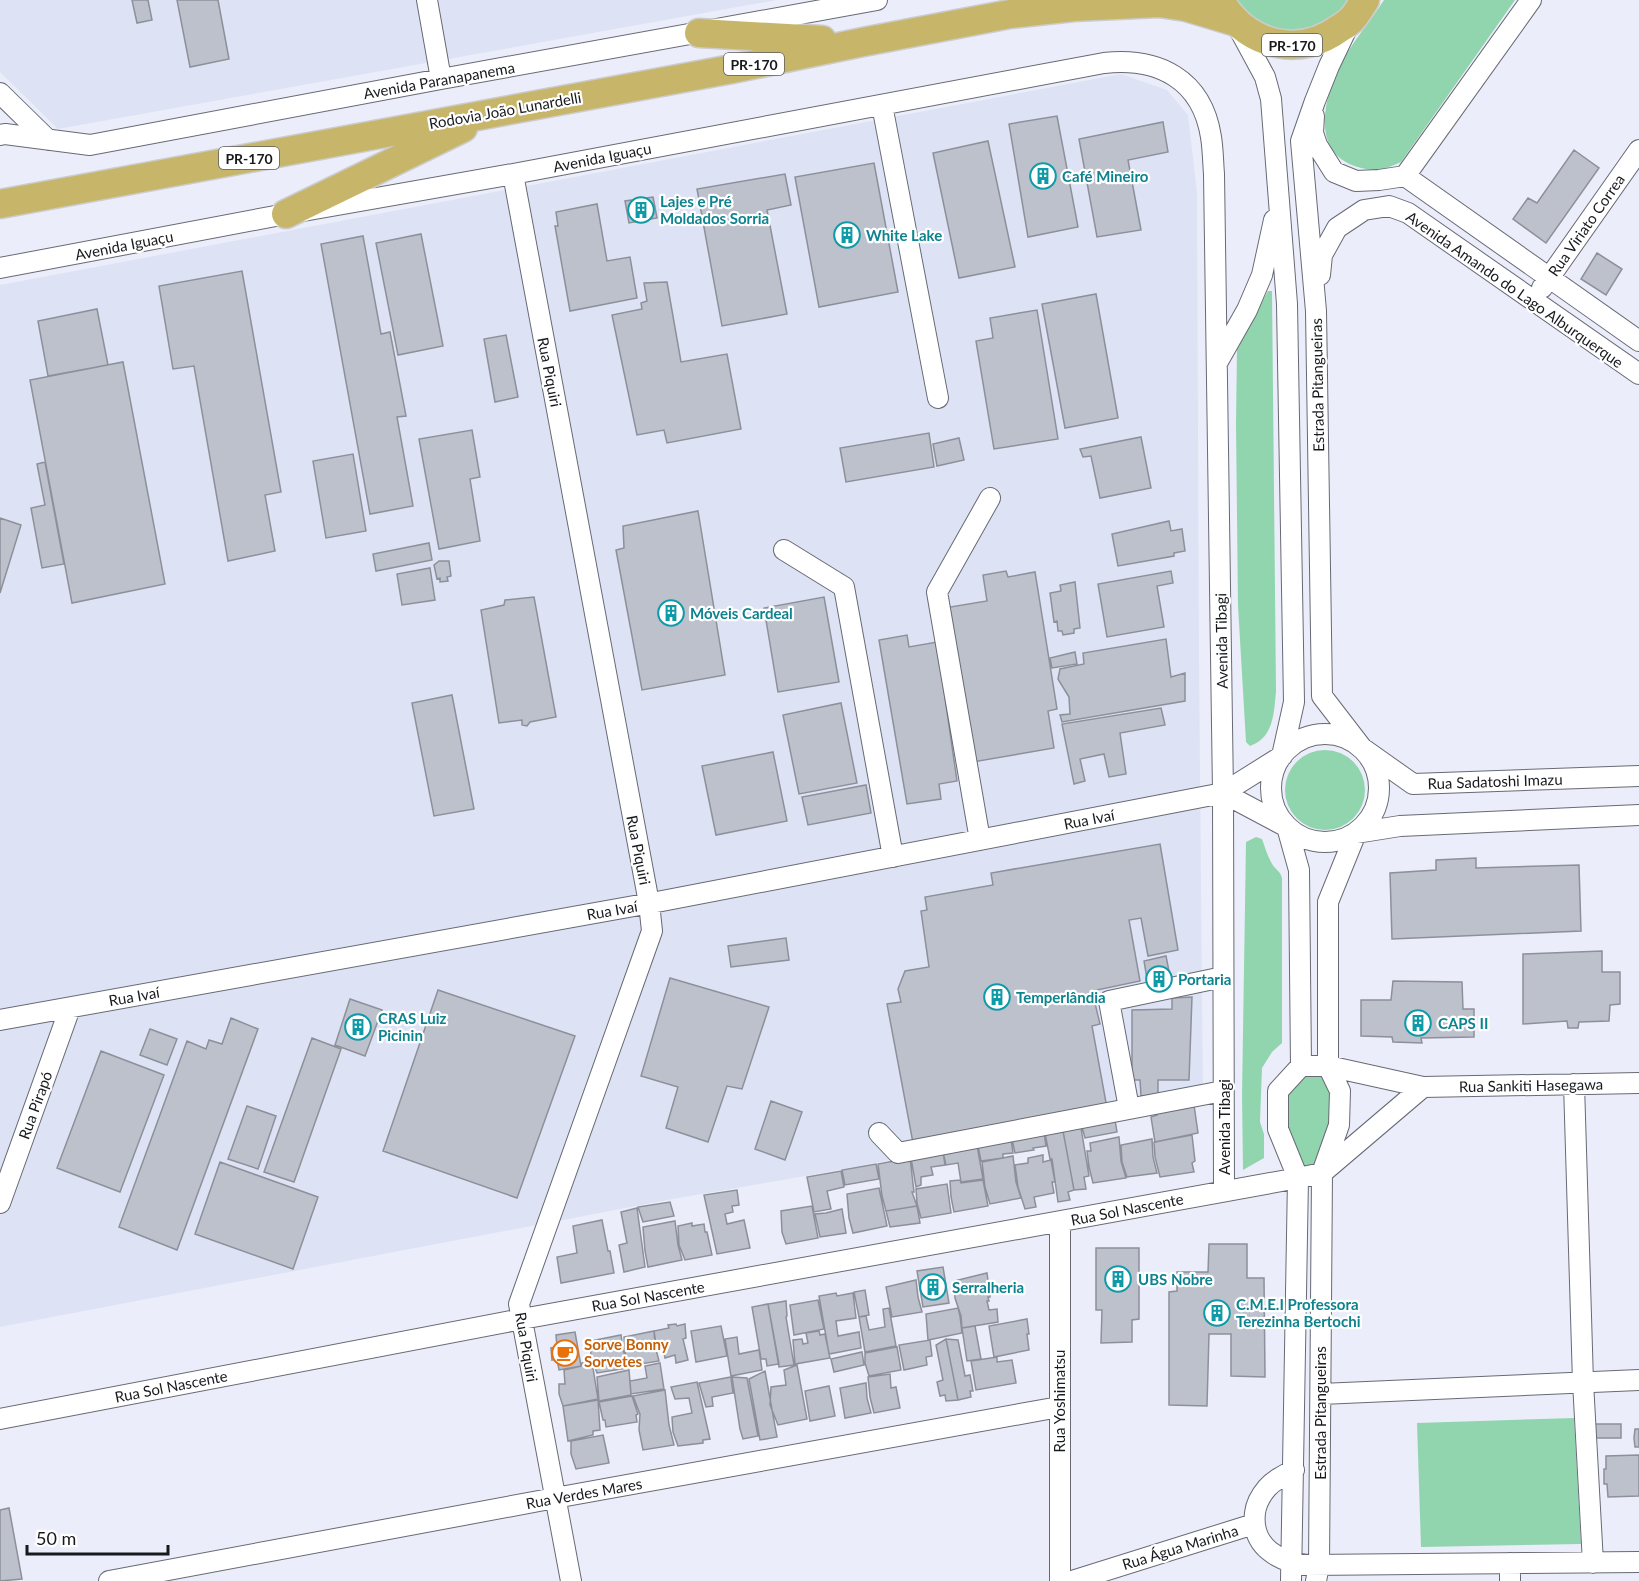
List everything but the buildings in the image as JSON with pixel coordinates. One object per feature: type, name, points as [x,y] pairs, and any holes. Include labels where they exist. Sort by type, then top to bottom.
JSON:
[{"type":"highway","name":"Rodovia João Lunardelli","points":[[1010,14],[1057,0]]},
{"type":"highway","name":"Rodovia João Lunardelli","points":[[0,204],[732,69],[1010,14],[1074,7],[1160,3],[1228,11]]},
{"type":"highway","name":"PR-170","points":[[1228,11],[1261,38],[1270,42],[1292,45],[1316,42],[1329,36],[1358,10]]},
{"type":"highway","points":[[699,33],[863,42]]},
{"type":"highway","points":[[286,214],[498,112]]},
{"type":"street","points":[[427,0],[441,79]]},
{"type":"street","name":"Avenida Paranapanema","points":[[0,135],[90,146],[441,79],[878,0]]},
{"type":"street","points":[[1315,101],[1313,133],[1317,145],[1334,172],[1356,181],[1405,176],[1531,0]]},
{"type":"street","name":"Estrada Pitangueiras","points":[[1358,10],[1329,66],[1301,141],[1316,311],[1322,696],[1362,748]]},
{"type":"street","name":"Estrada Pitangueiras","points":[[1228,11],[1265,77],[1271,99],[1287,304],[1294,702],[1282,756]]},
{"type":"street","name":"Avenida Iguaçu","points":[[0,268],[1093,65],[1123,61],[1149,64],[1180,80],[1194,95]]},
{"type":"street","points":[[0,93],[48,140]]},
{"type":"street","name":"Avenida Tibagi","points":[[1194,95],[1204,114],[1211,136],[1214,174],[1223,793],[1224,1191]]},
{"type":"street","points":[[882,105],[938,398]]},
{"type":"street","name":"Rua Viriato Correa","points":[[1533,301],[1639,150]]},
{"type":"street","name":"Rua Piquiri","points":[[513,174],[649,903],[652,930],[519,1304],[571,1581]]},
{"type":"street","name":"Avenida Amando do Lago Alburquerque","points":[[1405,176],[1639,341]]},
{"type":"street","points":[[1217,363],[1247,310],[1262,276],[1278,191]]},
{"type":"street","name":"Avenida Amando do Lago Alburquerque","points":[[1316,311],[1322,255],[1337,228],[1364,210],[1389,206],[1408,213],[1639,374]]},
{"type":"street","points":[[980,840],[937,592],[990,498]]},
{"type":"street","points":[[784,550],[844,586],[893,857]]},
{"type":"street","points":[[1223,793],[1287,826],[1304,838],[1326,843],[1347,838],[1364,826],[1376,808],[1379,787],[1374,766],[1362,748],[1331,734],[1309,736],[1289,747],[1272,776],[1272,798],[1275,808],[1287,826],[1299,870],[1301,1066],[1278,1091],[1278,1129],[1298,1178]]},
{"type":"street","name":"Rua Sadatoshi Imazu","points":[[1362,748],[1413,784],[1639,776]]},
{"type":"street","name":"Rua Ivaí","points":[[0,1020],[649,903],[1223,793],[1282,756]]},
{"type":"street","points":[[1356,833],[1400,826],[1639,815]]},
{"type":"street","points":[[1328,1065],[1328,902],[1356,833]]},
{"type":"street","points":[[1129,1108],[1109,1001],[1223,977]]},
{"type":"street","name":"Rua Pirapó","points":[[0,1203],[69,1008]]},
{"type":"street","name":"Estrada Pitangueiras","points":[[1318,1573],[1322,1173],[1339,1125],[1340,1091],[1328,1065]]},
{"type":"street","name":"Rua Sankiti Hasegawa","points":[[1301,1066],[1328,1065],[1423,1087],[1639,1083]]},
{"type":"street","points":[[1574,1084],[1583,1382],[1593,1563]]},
{"type":"street","points":[[1322,1173],[1423,1087]]},
{"type":"street","points":[[879,1133],[898,1153],[1223,1091]]},
{"type":"street","name":"Rua Sol Nascente","points":[[0,1419],[522,1319],[1322,1173]]},
{"type":"street","name":"Estrada Pitangueiras","points":[[1292,1572],[1298,1178]]},
{"type":"street","name":"Rua Yoshimatsu","points":[[1060,1221],[1060,1581]]},
{"type":"street","points":[[1321,1394],[1639,1380]]},
{"type":"street","name":"Rua Verdes Mares","points":[[109,1581],[1059,1407]]},
{"type":"street","points":[[1294,1470],[1266,1489],[1256,1508],[1254,1524],[1259,1538],[1268,1550],[1292,1572],[1308,1565],[1318,1573],[1510,1572],[1593,1563],[1639,1562]]},
{"type":"street","name":"Rua Água Marinha","points":[[1072,1581],[1254,1524]]},
{"type":"shaded area","points":[[0,0],[777,0],[58,129],[0,72]]},
{"type":"shaded area","points":[[1121,74],[1167,90],[1188,115],[1197,192],[1203,1101],[0,1327],[0,285]]},
{"type":"green space","points":[[1233,0],[1350,0],[1334,18],[1309,30],[1282,32],[1255,22]]},
{"type":"green space","points":[[1384,0],[1515,0],[1401,162],[1384,169],[1373,170],[1350,164],[1332,150],[1327,139],[1325,114],[1327,101],[1340,65]]},
{"type":"green space","points":[[1268,291],[1272,291],[1276,691],[1273,716],[1268,731],[1258,742],[1250,746],[1246,742],[1238,606],[1237,347]]},
{"type":"green space","points":[[1325,750],[1340,753],[1353,762],[1362,775],[1365,790],[1362,805],[1353,818],[1340,827],[1325,830],[1310,827],[1297,818],[1288,805],[1285,790],[1288,775],[1297,762],[1310,753]]},
{"type":"green space","points":[[1256,837],[1262,839],[1270,859],[1282,878],[1282,1043],[1272,1052],[1262,1068],[1260,1122],[1264,1134],[1264,1158],[1243,1170],[1246,842]]},
{"type":"green space","points":[[1320,1074],[1328,1081],[1332,1090],[1331,1122],[1315,1164],[1309,1168],[1303,1167],[1291,1145],[1285,1118],[1288,1090],[1300,1075]]},
{"type":"green space","points":[[1574,1418],[1581,1544],[1421,1547],[1417,1423]]},
{"type":"place","name":"Café Mineiro","points":[[1043,176]]},
{"type":"place","name":"Lajes e Pré Moldados Sorria","points":[[641,210]]},
{"type":"place","name":"White Lake","points":[[847,235]]},
{"type":"place","name":"Móveis Cardeal","points":[[671,613]]},
{"type":"place","name":"Portaria","points":[[1159,979]]},
{"type":"place","name":"Temperlândia","points":[[997,997]]},
{"type":"place","name":"CAPS II","points":[[1418,1023]]},
{"type":"place","name":"CRAS Luiz Picinin","points":[[358,1027]]},
{"type":"place","name":"UBS Nobre","points":[[1118,1279]]},
{"type":"place","name":"Serralheria","points":[[933,1287]]},
{"type":"place","name":"C.M.E.I Professora Terezinha Bertochi","points":[[1217,1313]]},
{"type":"place","name":"Sorve Bonny Sorvetes","points":[[565,1353]]}]
